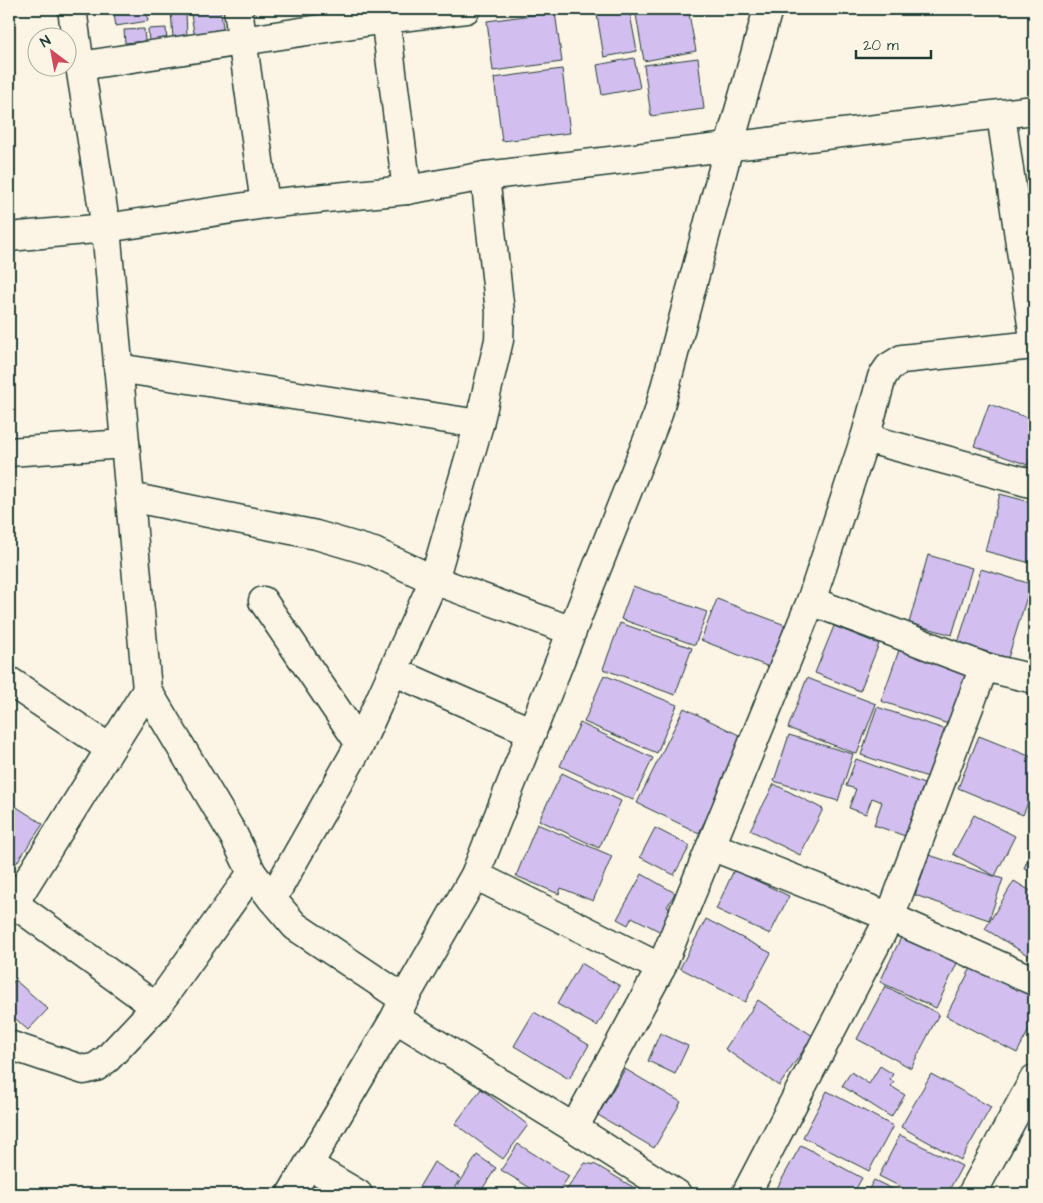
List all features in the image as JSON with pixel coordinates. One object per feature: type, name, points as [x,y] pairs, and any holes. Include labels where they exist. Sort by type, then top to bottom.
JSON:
[{"type":"street","points":[[72,9],[106,228],[147,690],[234,836],[252,873],[295,926],[399,1009],[574,1128],[677,1194]]},
{"type":"street","points":[[238,9],[264,204]]},
{"type":"street","points":[[80,66],[242,42],[384,14],[466,9]]},
{"type":"street","points":[[291,1194],[475,876],[658,414],[729,146],[768,9]]},
{"type":"street","points":[[384,14],[407,190]]},
{"type":"street","points":[[9,238],[106,228],[264,204],[407,190],[485,176],[1034,110]]},
{"type":"street","points":[[1001,115],[1034,338]]},
{"type":"street","points":[[272,899],[360,744],[434,580],[479,424],[499,340],[500,312],[485,176]]},
{"type":"street","points":[[574,1128],[662,968],[811,601],[865,438],[882,377],[889,367],[902,359],[1034,345]]},
{"type":"street","points":[[118,368],[479,424]]},
{"type":"street","points":[[865,438],[1034,484]]},
{"type":"street","points":[[9,452],[125,444]]},
{"type":"street","points":[[130,496],[316,535],[374,552],[434,580],[572,631]]},
{"type":"street","points":[[263,601],[360,744]]},
{"type":"street","points":[[811,601],[984,667],[1034,679]]},
{"type":"street","points":[[746,1194],[890,918],[984,667]]},
{"type":"street","points":[[393,671],[532,732]]},
{"type":"street","points":[[9,681],[109,748]]},
{"type":"street","points":[[147,690],[10,905],[156,1007]]},
{"type":"street","points":[[711,846],[890,918],[1034,982]]},
{"type":"street","points":[[9,1045],[84,1070],[96,1067],[108,1059],[156,1007],[252,873]]},
{"type":"street","points":[[475,876],[662,968]]},
{"type":"street","points":[[972,1194],[1034,1078]]},
{"type":"street","points":[[309,1165],[358,1194]]},
{"type":"building","points":[[113,9],[146,9],[148,21],[116,26]]},
{"type":"building","points":[[190,9],[220,9],[224,33],[195,38]]},
{"type":"building","points":[[596,9],[629,9],[637,51],[604,57]]},
{"type":"building","points":[[635,9],[688,9],[696,51],[644,61]]},
{"type":"building","points":[[186,11],[187,37],[173,38],[171,12]]},
{"type":"building","points":[[555,12],[562,62],[493,71],[487,21]]},
{"type":"building","points":[[166,28],[167,42],[149,43],[148,29]]},
{"type":"building","points":[[144,29],[145,41],[125,43],[124,30]]},
{"type":"building","points":[[634,58],[640,88],[602,95],[597,65]]},
{"type":"building","points":[[698,58],[704,109],[651,116],[644,65]]},
{"type":"building","points":[[562,69],[570,133],[502,141],[494,78]]},
{"type":"building","points":[[989,404],[1034,420],[1034,445],[1028,465],[974,446]]},
{"type":"building","points":[[1000,494],[1034,503],[1034,564],[985,551]]},
{"type":"building","points":[[928,555],[972,568],[952,635],[909,623]]},
{"type":"building","points":[[981,569],[1031,584],[1008,658],[958,643]]},
{"type":"building","points":[[633,586],[707,612],[695,645],[621,619]]},
{"type":"building","points":[[717,599],[785,625],[769,667],[701,640]]},
{"type":"building","points":[[620,623],[692,648],[675,695],[603,669]]},
{"type":"building","points":[[834,626],[879,644],[860,691],[815,673]]},
{"type":"building","points":[[899,650],[972,674],[954,726],[881,701]]},
{"type":"building","points":[[604,675],[677,705],[657,753],[584,722]]},
{"type":"building","points":[[807,678],[876,704],[857,754],[788,728]]},
{"type":"building","points":[[877,707],[947,730],[931,778],[861,755]]},
{"type":"building","points":[[684,708],[745,738],[699,833],[637,803]]},
{"type":"building","points":[[580,723],[653,758],[633,800],[560,766]]},
{"type":"building","points":[[789,735],[853,754],[838,801],[774,781]]},
{"type":"building","points":[[979,736],[1034,758],[1034,788],[1023,815],[958,788]]},
{"type":"building","points":[[856,759],[924,784],[905,836],[874,825],[882,802],[872,798],[866,814],[849,808],[856,789],[846,786]]},
{"type":"building","points":[[562,773],[621,801],[599,848],[539,820]]},
{"type":"building","points":[[774,784],[823,809],[800,855],[750,830]]},
{"type":"building","points":[[9,802],[43,824],[9,874]]},
{"type":"building","points":[[974,815],[1015,836],[995,876],[953,854]]},
{"type":"building","points":[[537,824],[612,856],[593,901],[561,888],[559,894],[516,876]]},
{"type":"building","points":[[655,828],[690,846],[674,875],[640,857]]},
{"type":"building","points":[[1034,845],[1034,873],[1024,868]]},
{"type":"building","points":[[929,855],[1003,879],[989,920],[915,895]]},
{"type":"building","points":[[734,870],[789,896],[770,934],[716,909]]},
{"type":"building","points":[[642,874],[675,893],[667,907],[672,910],[661,932],[632,917],[628,925],[617,919]]},
{"type":"building","points":[[1014,881],[1034,893],[1034,959],[985,929]]},
{"type":"building","points":[[706,919],[771,953],[745,1002],[680,968]]},
{"type":"building","points":[[903,933],[959,959],[936,1008],[880,982]]},
{"type":"building","points":[[581,963],[620,986],[597,1026],[557,1004]]},
{"type":"building","points":[[973,964],[1034,996],[1034,1020],[1017,1053],[946,1016]]},
{"type":"building","points":[[15,980],[48,1009],[28,1030],[9,1013],[9,987]]},
{"type":"building","points":[[885,986],[939,1014],[911,1068],[857,1039]]},
{"type":"building","points":[[758,1000],[813,1036],[779,1086],[725,1049]]},
{"type":"building","points":[[534,1012],[589,1045],[569,1079],[514,1046]]},
{"type":"building","points":[[660,1033],[688,1046],[675,1074],[648,1061]]},
{"type":"building","points":[[880,1066],[893,1074],[890,1079],[894,1082],[891,1086],[905,1095],[891,1117],[842,1086],[851,1072],[869,1084]]},
{"type":"building","points":[[625,1069],[681,1102],[654,1148],[598,1115]]},
{"type":"building","points":[[931,1074],[991,1107],[961,1160],[901,1127]]},
{"type":"building","points":[[481,1089],[528,1125],[503,1159],[455,1124]]},
{"type":"building","points":[[827,1091],[893,1126],[869,1171],[803,1137]]},
{"type":"building","points":[[900,1135],[962,1166],[947,1194],[915,1194],[879,1176]]},
{"type":"building","points":[[518,1144],[569,1176],[557,1194],[540,1194],[501,1170]]},
{"type":"building","points":[[801,1145],[862,1178],[853,1194],[789,1194],[777,1188]]},
{"type":"building","points":[[477,1155],[496,1168],[479,1194],[453,1194]]},
{"type":"building","points":[[434,1162],[460,1178],[451,1194],[426,1194],[418,1189]]},
{"type":"building","points":[[585,1163],[596,1165],[643,1193],[568,1194],[565,1192]]},
{"type":"building","points":[[874,1180],[903,1194],[866,1194]]}]
